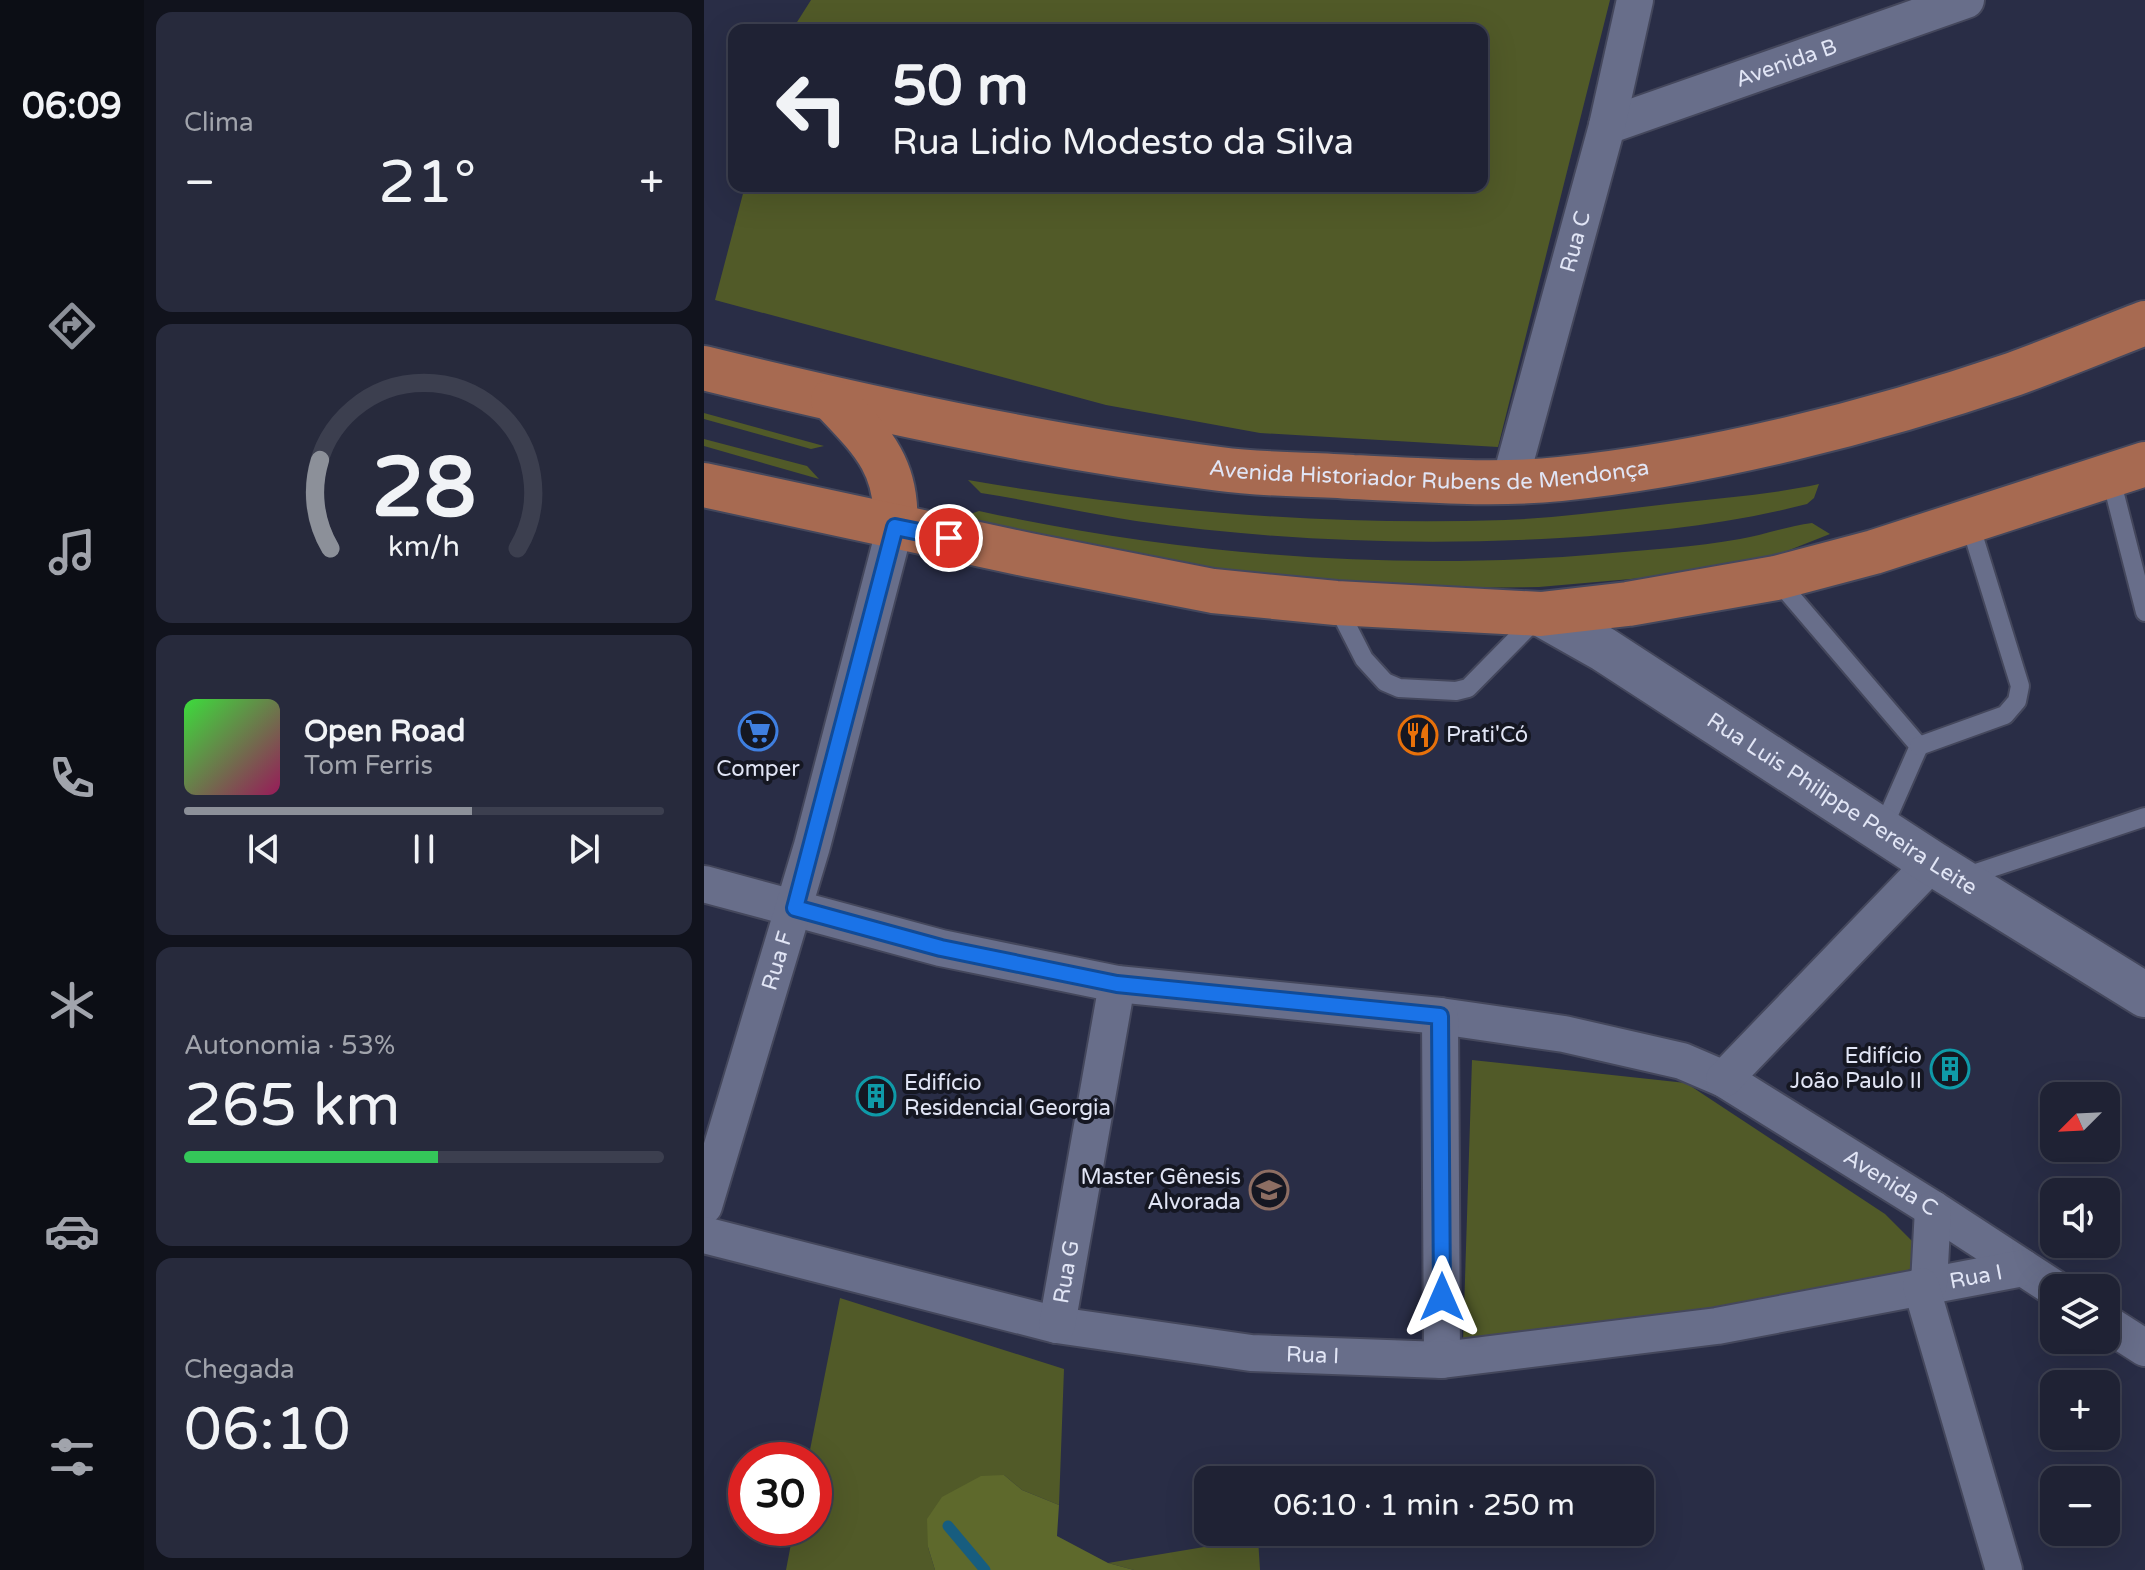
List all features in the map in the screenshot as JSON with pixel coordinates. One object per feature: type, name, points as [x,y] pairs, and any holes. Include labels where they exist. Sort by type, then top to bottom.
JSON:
[{"type":"main road","name":"Avenida Historiador Rubens de Mendonça","points":[[704,368],[833,400],[1029,440],[1223,469],[1405,479],[1558,480],[1694,459],[1911,406],[2014,373],[2145,323]]},
{"type":"main road","points":[[833,400],[858,427],[886,467],[893,483],[896,503],[895,527]]},
{"type":"main road","points":[[704,485],[1213,591],[1336,603],[1541,614],[1628,604],[1776,578],[1874,552],[2127,469]]},
{"type":"street","name":"Rua C","points":[[1510,481],[1607,126],[1635,0]]},
{"type":"street","name":"Avenida B","points":[[1607,126],[1966,0]]},
{"type":"street","name":"Rua F","points":[[704,1206],[795,908],[895,527]]},
{"type":"street","name":"Rua Luis Philippe Pereira Leite","points":[[1541,614],[1603,649],[1945,871],[2145,995]]},
{"type":"street","points":[[1724,1079],[1945,871]]},
{"type":"street","name":"Avenida C","points":[[704,884],[941,948],[1117,984],[1440,1016],[1564,1034],[1682,1061],[1724,1079],[2040,1279]]},
{"type":"street","name":"Rua G","points":[[1057,1325],[1117,984]]},
{"type":"street","points":[[1440,1016],[1442,1360]]},
{"type":"street","name":"Rua I","points":[[1925,1285],[1933,1209]]},
{"type":"street","name":"Rua I","points":[[704,1235],[1057,1325],[1251,1353],[1442,1360],[1717,1326],[2023,1268]]},
{"type":"street","points":[[1925,1285],[2004,1570]]},
{"type":"street","points":[[2120,1332],[2145,1348]]},
{"type":"lane","points":[[2127,469],[2145,612]]},
{"type":"lane","points":[[1882,830],[1919,746],[2005,715],[2017,701],[2020,686],[1969,521]]},
{"type":"lane","points":[[1776,578],[1919,746]]},
{"type":"lane","points":[[1336,603],[1364,659],[1385,682],[1399,688],[1428,690],[1468,688],[1541,614]]},
{"type":"lane","points":[[1945,871],[2145,817]]},
{"type":"green space","points":[[811,0],[1610,0],[1498,447],[1260,433],[1106,405],[715,300],[743,192],[1488,192],[1488,24],[796,24]]},
{"type":"green space","points":[[704,413],[824,446],[811,449],[704,419]]},
{"type":"green space","points":[[704,439],[807,466],[819,479],[704,446]]},
{"type":"green space","points":[[968,480],[1168,508],[1370,521],[1505,520],[1567,516],[1763,494],[1819,484],[1814,498],[1807,504],[1684,527],[1622,534],[1454,542],[1348,540],[1189,528],[981,493]]},
{"type":"green space","points":[[979,511],[1133,539],[1210,549],[1367,560],[1523,559],[1601,554],[1723,542],[1812,523],[1830,534],[1772,557],[1654,577],[1539,587],[1443,588],[1374,585],[1194,566],[1113,553],[959,518]]},
{"type":"green space","points":[[1472,1060],[1686,1083],[1885,1214],[1916,1245],[1918,1265],[1884,1282],[1829,1296],[1463,1342]]},
{"type":"green space","points":[[840,1298],[1064,1369],[1059,1505],[1022,1490],[1004,1475],[928,1547],[935,1570],[786,1570],[791,1546],[832,1546],[832,1442],[812,1442]]},
{"type":"green space","points":[[1004,1475],[1022,1490],[1059,1505],[1057,1536],[1108,1563],[1134,1570],[935,1570],[928,1547],[927,1519],[942,1497],[981,1476]]},
{"type":"green space","points":[[1210,1546],[1258,1546],[1260,1570],[1134,1570],[1108,1563]]},
{"type":"waterway","points":[[948,1526],[985,1570]]},
{"type":"place","name":"Comper","points":[[758,731]]},
{"type":"place","name":"Prati'Có","points":[[1418,735]]},
{"type":"place","name":"Edifício João Paulo II","points":[[1950,1069]]},
{"type":"place","name":"Edifício Residencial Georgia","points":[[876,1096]]},
{"type":"place","name":"Master Gênesis Alvorada","points":[[1269,1190]]},
{"type":"route","points":[[949,538],[895,527],[795,908],[941,948],[1117,984],[1440,1016],[1442,1297]]}]
